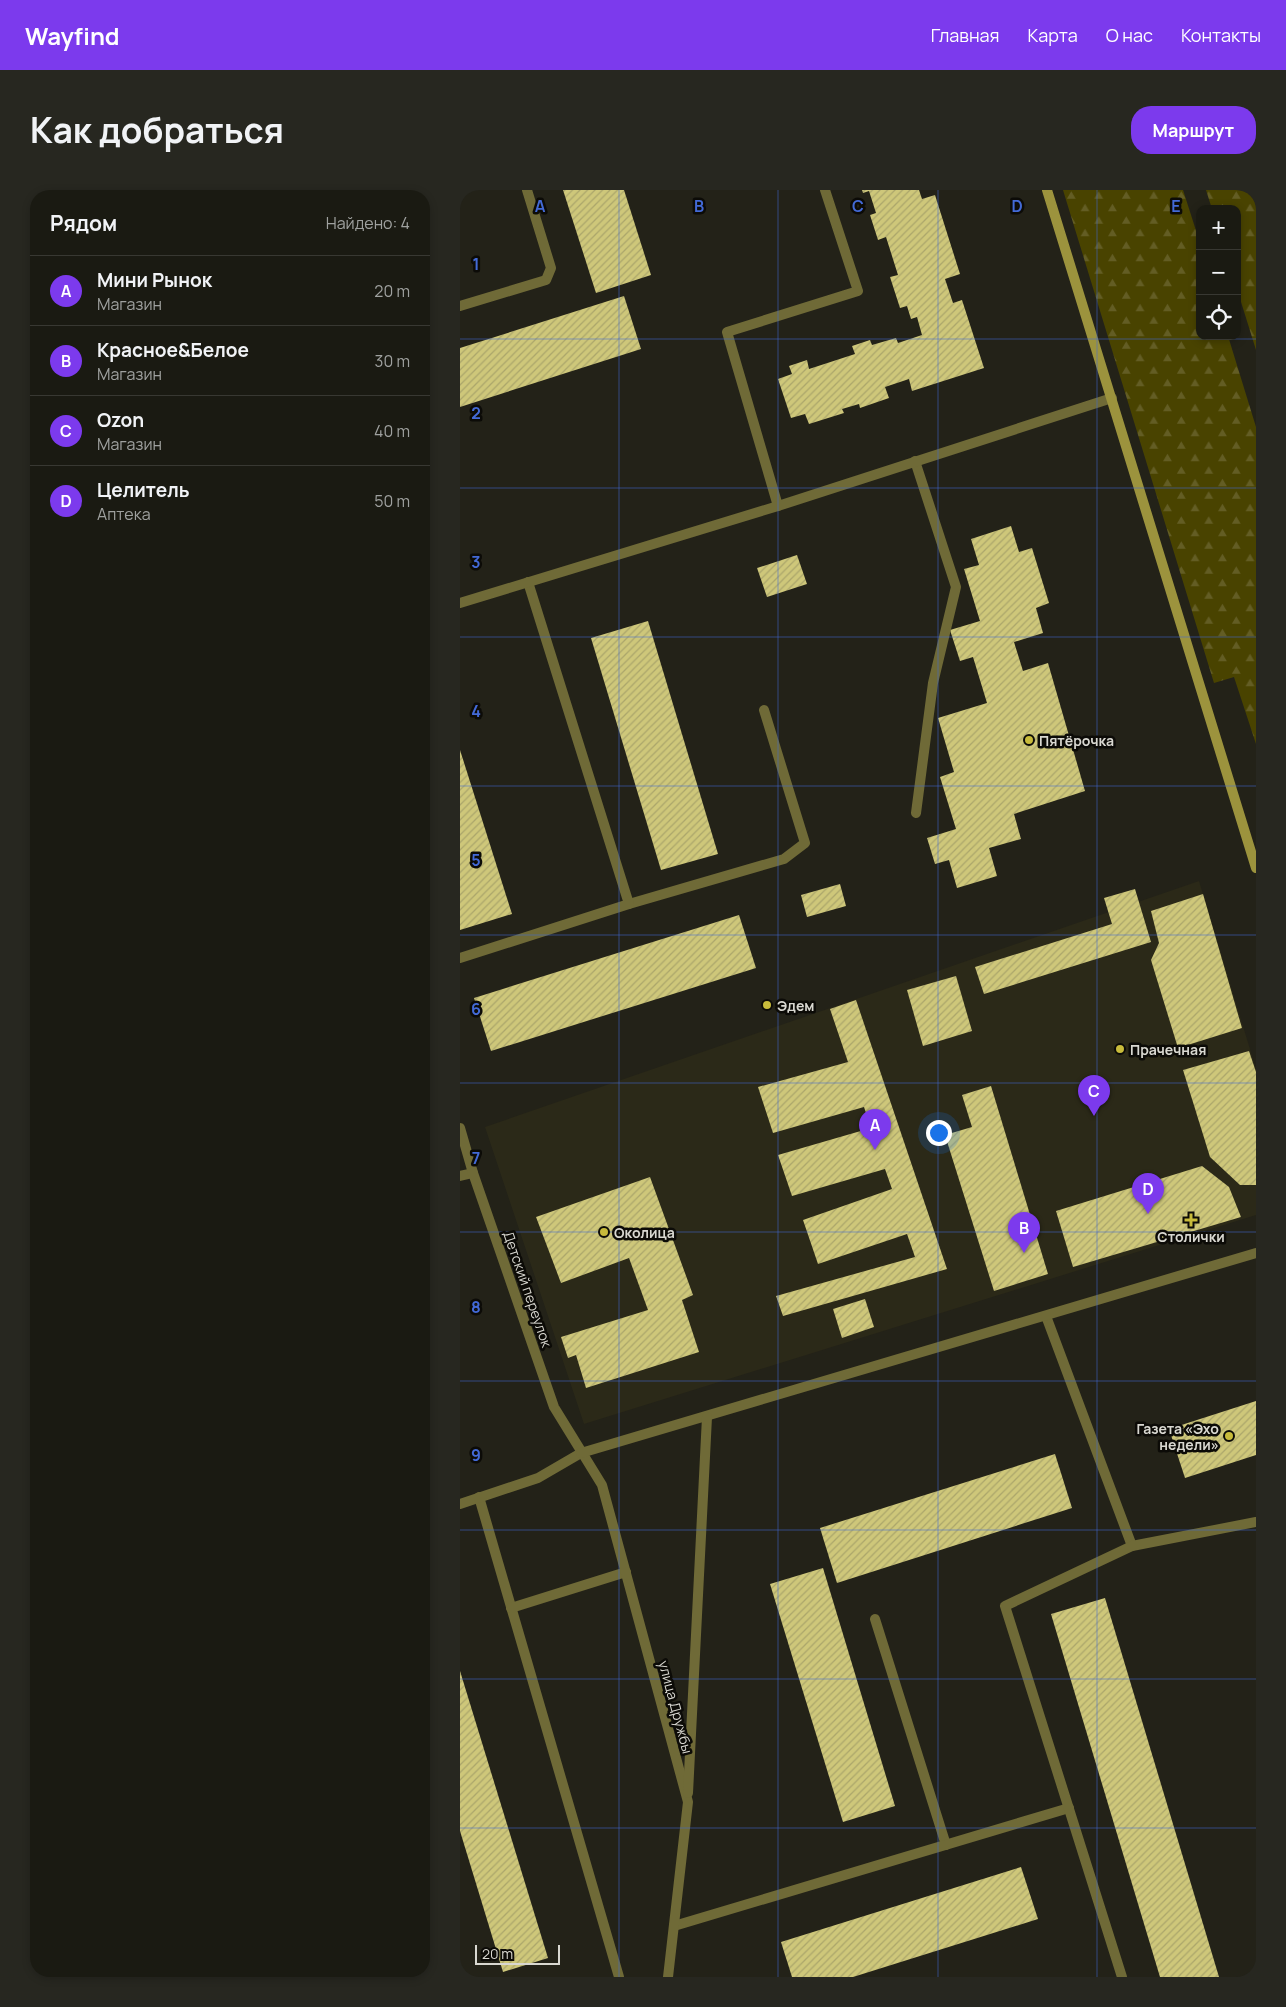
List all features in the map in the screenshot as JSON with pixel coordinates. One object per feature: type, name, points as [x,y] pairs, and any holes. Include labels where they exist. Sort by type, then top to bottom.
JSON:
[{"type":"street","points":[[460,306],[546,280],[551,268],[527,190]]},
{"type":"street","points":[[778,506],[727,332],[858,291],[825,190]]},
{"type":"street","points":[[1047,190],[1256,868]]},
{"type":"street","points":[[460,603],[778,506],[1112,398]]},
{"type":"street","points":[[915,461],[956,587],[933,683],[916,813]]},
{"type":"street","points":[[528,582],[629,904]]},
{"type":"street","points":[[460,958],[629,904],[784,859],[805,843],[764,710]]},
{"type":"street","name":"Детский переулок","points":[[460,1128],[473,1173],[554,1407],[581,1453]]},
{"type":"street","points":[[460,1176],[473,1173]]},
{"type":"street","points":[[460,1504],[538,1478],[581,1453],[1256,1253]]},
{"type":"street","points":[[1046,1316],[1132,1546]]},
{"type":"street","points":[[688,1802],[707,1417]]},
{"type":"street","name":"улица Дружбы","points":[[581,1453],[602,1485],[688,1802],[668,1977]]},
{"type":"street","points":[[479,1497],[619,1977]]},
{"type":"street","points":[[1122,1977],[1005,1606],[1132,1546],[1256,1522]]},
{"type":"street","points":[[512,1608],[626,1572]]},
{"type":"street","points":[[875,1619],[946,1845]]},
{"type":"street","points":[[674,1926],[1069,1808]]},
{"type":"shaded area","points":[[1199,881],[1256,1069],[1256,1215],[584,1424],[485,1127]]},
{"type":"green space","points":[[1063,190],[1183,190],[1196,231],[1196,340],[1229,340],[1256,427],[1256,744],[1234,677],[1214,683]]},
{"type":"green space","points":[[1206,190],[1256,190],[1256,350],[1241,302],[1241,205],[1211,205]]},
{"type":"building","points":[[563,190],[624,190],[651,275],[596,293]]},
{"type":"building","points":[[862,190],[919,190],[922,199],[935,195],[960,274],[945,279],[953,303],[962,300],[984,368],[912,391],[909,379],[885,387],[889,398],[860,408],[859,404],[842,409],[844,413],[809,424],[805,414],[791,418],[778,379],[792,374],[789,366],[807,360],[809,369],[855,354],[852,346],[870,340],[872,345],[896,338],[898,343],[922,335],[917,317],[911,319],[907,306],[900,308],[890,277],[898,275],[886,237],[878,240],[870,215],[876,213],[869,191],[863,193]]},
{"type":"building","points":[[624,296],[641,349],[460,407],[460,348]]},
{"type":"building","points":[[1011,526],[1019,552],[1032,548],[1049,603],[1036,608],[1043,633],[1014,642],[1023,671],[1048,663],[1085,791],[1014,814],[1021,839],[989,848],[997,876],[957,888],[949,860],[935,864],[927,838],[956,829],[940,777],[954,772],[938,718],[987,703],[973,657],[960,661],[950,630],[980,621],[964,569],[979,565],[971,539]]},
{"type":"building","points":[[797,555],[807,584],[767,597],[757,568]]},
{"type":"building","points":[[648,621],[718,854],[661,870],[591,638]]},
{"type":"building","points":[[460,750],[512,914],[460,930]]},
{"type":"building","points":[[840,884],[846,906],[807,917],[801,895]]},
{"type":"building","points":[[1135,889],[1151,942],[984,994],[975,967],[1112,924],[1104,898]]},
{"type":"building","points":[[1203,894],[1242,1028],[1178,1048],[1151,960],[1159,943],[1151,911]]},
{"type":"building","points":[[739,915],[756,968],[491,1051],[474,998]]},
{"type":"building","points":[[956,976],[972,1031],[923,1046],[907,990]]},
{"type":"building","points":[[856,1000],[947,1269],[783,1316],[776,1296],[915,1257],[907,1234],[818,1264],[803,1220],[892,1189],[885,1169],[792,1196],[778,1155],[871,1128],[864,1107],[773,1133],[758,1087],[848,1062],[830,1009]]},
{"type":"building","points":[[1249,1051],[1256,1072],[1256,1185],[1240,1185],[1210,1157],[1183,1070]]},
{"type":"building","points":[[991,1086],[1048,1274],[994,1291],[945,1135],[972,1127],[962,1095]]},
{"type":"building","points":[[1202,1166],[1229,1187],[1241,1217],[1073,1267],[1056,1211]]},
{"type":"building","name":"Околица","points":[[650,1177],[693,1295],[682,1300],[699,1352],[586,1388],[576,1355],[568,1358],[561,1337],[648,1310],[629,1258],[561,1283],[536,1217]]},
{"type":"building","points":[[865,1299],[874,1327],[842,1338],[833,1309]]},
{"type":"building","points":[[1256,1401],[1256,1455],[1185,1478],[1169,1429]]},
{"type":"building","points":[[1055,1454],[1072,1508],[837,1583],[820,1528]]},
{"type":"building","points":[[823,1568],[895,1806],[843,1822],[770,1584]]},
{"type":"building","points":[[1105,1598],[1219,1977],[1160,1977],[1051,1614]]},
{"type":"building","points":[[460,1671],[548,1958],[503,1972],[460,1831]]},
{"type":"building","points":[[1021,1867],[1038,1919],[853,1977],[792,1977],[781,1942]]},
{"type":"place","name":"Пятёрочка","points":[[1029,740]]},
{"type":"place","name":"Эдем","points":[[767,1005]]},
{"type":"place","name":"Прачечная","points":[[1120,1049]]},
{"type":"place","name":"Ozon","points":[[1094,1116]]},
{"type":"place","name":"Мини Рынок","points":[[875,1150]]},
{"type":"place","name":"Целитель","points":[[1148,1214]]},
{"type":"place","name":"Столички","points":[[1191,1220]]},
{"type":"place","name":"Околица","points":[[604,1232]]},
{"type":"place","name":"Красное&Белое","points":[[1024,1253]]},
{"type":"place","name":"Газета «Эхо недели»","points":[[1229,1436]]}]
